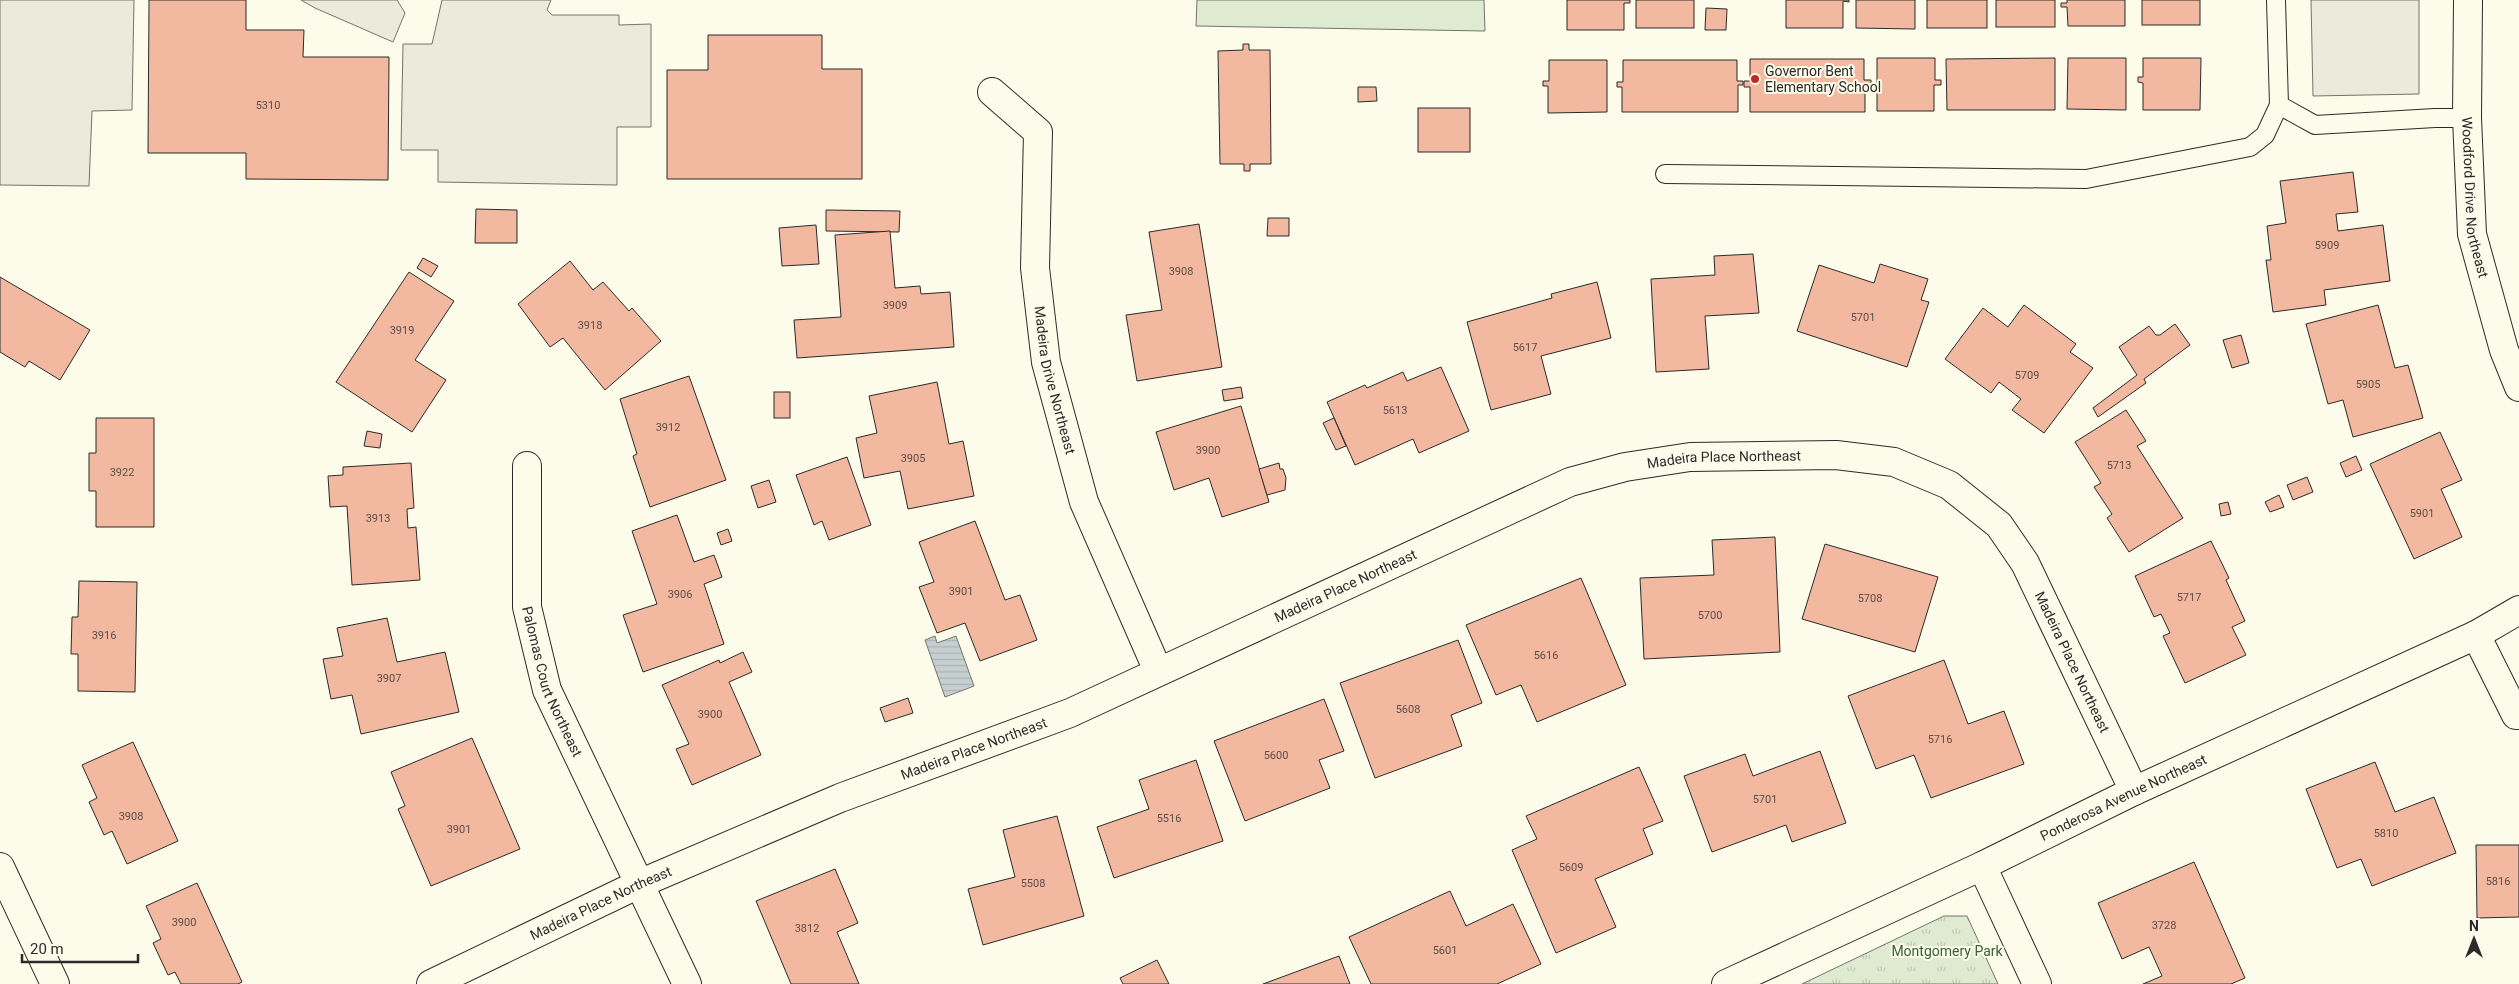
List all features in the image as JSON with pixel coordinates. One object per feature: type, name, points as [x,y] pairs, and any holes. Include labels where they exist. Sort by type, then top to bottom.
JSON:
[{"type":"street","name":"Woodford Drive Northeast","points":[[2468,0],[2467,118],[2472,234],[2504,350],[2519,386]]},
{"type":"street","name":"Madeira Drive Northeast","points":[[992,92],[1038,132],[1035,268],[1046,362],[1084,502],[1158,671]]},
{"type":"street","name":"Madeira Place Northeast","points":[[431,984],[639,884],[840,798],[1070,713],[1570,482],[1625,468],[1690,457],[1836,455],[1894,462],[1949,486],[1999,525],[2025,563],[2134,791]]},
{"type":"street","name":"Palomas Court Northeast","points":[[527,466],[527,608],[547,690],[687,984]]},
{"type":"street","name":"Ponderosa Avenue Northeast","points":[[1726,984],[1982,866],[2134,791],[2476,635],[2519,610]]},
{"type":"street","points":[[2476,635],[2516,715]]},
{"type":"street","points":[[1982,866],[2037,984]]},
{"type":"street","points":[[0,868],[54,984]]},
{"type":"lane","points":[[1665,174],[2086,178],[2250,147],[2265,135],[2279,105],[2276,0]]},
{"type":"lane","points":[[2279,105],[2315,125],[2467,118]]},
{"type":"green space","points":[[1197,0],[1484,0],[1485,31],[1196,26]]},
{"type":"green space","name":"Montgomery Park","points":[[1944,916],[1967,916],[1998,984],[1802,984]]},
{"type":"shaded area","points":[[0,0],[134,0],[132,110],[92,111],[89,186],[0,185]]},
{"type":"shaded area","points":[[301,0],[397,0],[405,13],[393,42]]},
{"type":"shaded area","points":[[442,0],[551,0],[547,10],[552,15],[619,15],[619,25],[651,24],[651,127],[617,127],[617,185],[438,182],[438,150],[401,150],[403,44],[432,44]]},
{"type":"shaded area","points":[[2311,0],[2419,0],[2419,94],[2313,96]]},
{"type":"shaded area","points":[[935,636],[937,643],[956,636],[974,686],[945,697],[925,640]]},
{"type":"building","points":[[149,0],[246,0],[246,30],[304,30],[303,57],[389,57],[388,180],[246,179],[246,153],[148,153]]},
{"type":"building","points":[[1567,0],[1630,0],[1630,3],[1624,3],[1624,30],[1567,30]]},
{"type":"building","points":[[1636,0],[1694,0],[1694,28],[1636,28]]},
{"type":"building","points":[[1786,0],[1849,0],[1849,2],[1843,1],[1843,28],[1786,28]]},
{"type":"building","points":[[1856,0],[1915,0],[1915,29],[1856,28]]},
{"type":"building","points":[[1927,0],[1987,0],[1987,28],[1927,28]]},
{"type":"building","points":[[1996,0],[2055,0],[2055,27],[1996,27]]},
{"type":"building","points":[[2067,0],[2125,0],[2125,26],[2068,26],[2067,7],[2061,7],[2061,3],[2067,3]]},
{"type":"building","points":[[2142,0],[2200,0],[2200,25],[2142,25]]},
{"type":"building","points":[[1706,8],[1727,9],[1726,30],[1705,30]]},
{"type":"building","points":[[708,35],[822,35],[822,69],[862,69],[862,179],[667,179],[667,70],[708,70]]},
{"type":"building","points":[[1243,44],[1249,44],[1249,50],[1270,50],[1271,164],[1250,164],[1250,171],[1244,171],[1244,164],[1220,164],[1218,51],[1243,50]]},
{"type":"building","points":[[1877,58],[1935,58],[1935,80],[1941,80],[1941,85],[1934,85],[1934,111],[1877,111]]},
{"type":"building","points":[[2055,58],[2055,110],[1947,110],[1946,59]]},
{"type":"building","points":[[2068,58],[2126,58],[2126,110],[2067,109]]},
{"type":"building","points":[[2143,58],[2201,58],[2200,110],[2143,110],[2143,83],[2138,82],[2138,77],[2143,77]]},
{"type":"building","points":[[1750,59],[1864,59],[1864,80],[1871,80],[1871,85],[1865,85],[1865,112],[1750,112],[1750,87],[1744,87],[1744,81],[1750,81]]},
{"type":"building","points":[[1549,60],[1607,60],[1607,112],[1548,113],[1548,86],[1543,86],[1543,81],[1549,81]]},
{"type":"building","points":[[1623,60],[1737,60],[1737,81],[1743,81],[1743,85],[1738,85],[1738,112],[1622,112],[1622,87],[1617,87],[1617,82],[1623,82]]},
{"type":"building","points":[[1358,87],[1376,87],[1377,101],[1358,102]]},
{"type":"building","points":[[1418,108],[1470,108],[1470,152],[1418,152]]},
{"type":"building","points":[[2353,172],[2358,212],[2336,214],[2338,231],[2383,225],[2390,281],[2324,290],[2326,305],[2273,312],[2266,260],[2271,260],[2267,226],[2286,223],[2280,181]]},
{"type":"building","points":[[476,209],[517,210],[517,243],[475,243]]},
{"type":"building","points":[[826,210],[900,211],[899,232],[826,231]]},
{"type":"building","points":[[1268,218],[1289,218],[1289,236],[1267,236]]},
{"type":"building","points":[[1199,224],[1222,367],[1137,381],[1126,315],[1162,310],[1149,232]]},
{"type":"building","points":[[816,225],[819,264],[782,266],[779,228]]},
{"type":"building","points":[[890,231],[895,288],[920,286],[921,294],[950,292],[954,347],[797,358],[794,320],[841,317],[835,235]]},
{"type":"building","points":[[1753,254],[1759,313],[1705,316],[1709,369],[1656,372],[1651,279],[1715,275],[1714,256]]},
{"type":"building","points":[[423,258],[438,266],[431,277],[417,268]]},
{"type":"building","points":[[570,261],[593,290],[603,282],[629,311],[632,308],[661,341],[605,390],[563,338],[550,347],[518,304]]},
{"type":"building","points":[[1880,264],[1928,279],[1921,300],[1929,302],[1907,367],[1797,331],[1819,265],[1874,283]]},
{"type":"building","points":[[409,272],[454,301],[415,360],[446,380],[412,432],[336,382]]},
{"type":"building","points":[[0,277],[90,330],[60,380],[29,361],[25,367],[0,352]]},
{"type":"building","points":[[1597,282],[1611,338],[1541,356],[1551,394],[1491,410],[1467,322],[1552,298],[1551,294]]},
{"type":"building","points":[[2024,305],[2076,344],[2070,352],[2093,368],[2044,433],[2012,410],[2021,399],[1999,382],[1991,393],[1945,359],[1983,308],[2008,327]]},
{"type":"building","points":[[2378,305],[2395,368],[2408,365],[2423,418],[2353,437],[2343,400],[2328,404],[2306,324]]},
{"type":"building","points":[[2175,324],[2190,345],[2144,379],[2146,383],[2098,417],[2093,408],[2137,375],[2119,347],[2149,326],[2156,335],[2160,335]]},
{"type":"building","points":[[2241,335],[2249,363],[2232,368],[2223,340]]},
{"type":"building","points":[[1441,367],[1469,431],[1419,453],[1413,439],[1355,465],[1327,402],[1365,385],[1367,388],[1403,372],[1407,381]]},
{"type":"building","points":[[689,376],[726,480],[650,507],[633,456],[637,454],[620,399]]},
{"type":"building","points":[[937,382],[949,444],[963,441],[974,496],[908,509],[900,471],[864,478],[856,438],[877,433],[869,396]]},
{"type":"building","points":[[1241,387],[1243,398],[1224,401],[1222,390]]},
{"type":"building","points":[[774,392],[790,392],[790,418],[774,418]]},
{"type":"building","points":[[1241,406],[1269,502],[1222,517],[1209,478],[1174,490],[1156,432]]},
{"type":"building","points":[[2126,410],[2146,441],[2137,446],[2183,518],[2129,552],[2107,518],[2112,514],[2094,487],[2101,483],[2075,442]]},
{"type":"building","points":[[96,418],[154,418],[154,527],[96,527],[96,491],[89,491],[89,453],[96,453]]},
{"type":"building","points":[[1334,418],[1346,446],[1336,450],[1323,423]]},
{"type":"building","points":[[367,431],[382,434],[380,448],[364,446]]},
{"type":"building","points":[[2440,432],[2462,480],[2441,489],[2462,537],[2414,559],[2370,464]]},
{"type":"building","points":[[2356,456],[2362,470],[2346,477],[2340,463]]},
{"type":"building","points":[[847,457],[871,525],[829,540],[822,521],[814,525],[796,475]]},
{"type":"building","points":[[411,463],[414,508],[407,509],[408,528],[416,527],[420,580],[352,585],[347,506],[330,507],[328,476],[343,475],[343,467]]},
{"type":"building","points":[[1279,463],[1280,469],[1283,469],[1286,478],[1285,490],[1267,495],[1259,469]]},
{"type":"building","points":[[2307,477],[2313,492],[2293,500],[2287,485]]},
{"type":"building","points":[[769,480],[776,502],[758,508],[751,486]]},
{"type":"building","points":[[2279,495],[2284,507],[2270,512],[2265,502]]},
{"type":"building","points":[[2228,502],[2231,514],[2221,516],[2219,504]]},
{"type":"building","points":[[677,515],[694,562],[714,555],[722,577],[704,584],[724,644],[643,672],[623,615],[657,604],[632,531]]},
{"type":"building","points":[[975,521],[1005,600],[1020,595],[1037,640],[980,661],[965,623],[937,633],[919,587],[934,582],[919,542]]},
{"type":"building","points":[[728,529],[732,541],[721,545],[717,533]]},
{"type":"building","points":[[1775,537],[1780,652],[1644,659],[1640,578],[1714,575],[1712,540]]},
{"type":"building","points":[[2211,541],[2229,578],[2226,580],[2245,621],[2232,627],[2246,655],[2185,683],[2163,636],[2170,633],[2161,614],[2154,617],[2135,576]]},
{"type":"building","points":[[1825,544],[1938,577],[1915,652],[1802,619]]},
{"type":"building","points":[[1581,578],[1626,685],[1537,722],[1521,685],[1496,695],[1466,625]]},
{"type":"building","points":[[79,581],[137,582],[135,692],[78,691],[78,654],[71,654],[72,617],[78,617]]},
{"type":"building","points":[[387,618],[397,662],[445,652],[459,712],[361,734],[352,695],[331,699],[323,659],[343,656],[337,628]]},
{"type":"building","points":[[1458,640],[1482,703],[1451,715],[1462,746],[1375,778],[1340,683]]},
{"type":"building","points":[[743,652],[752,672],[729,682],[761,755],[692,785],[676,749],[689,744],[662,685],[719,660],[720,663]]},
{"type":"building","points":[[1944,660],[1968,724],[2004,711],[2024,764],[1931,798],[1914,755],[1876,769],[1848,696]]},
{"type":"building","points":[[908,698],[913,713],[885,722],[880,708]]},
{"type":"building","points":[[1324,699],[1344,751],[1319,760],[1330,788],[1245,821],[1214,741]]},
{"type":"building","points":[[472,738],[520,849],[431,886],[398,809],[405,806],[391,772]]},
{"type":"building","points":[[133,742],[178,841],[127,864],[112,831],[104,835],[89,802],[97,798],[82,765]]},
{"type":"building","points":[[1820,751],[1846,823],[1792,842],[1786,825],[1712,852],[1684,776],[1745,754],[1753,776]]},
{"type":"building","points":[[1196,760],[1223,841],[1114,878],[1097,827],[1149,809],[1139,780]]},
{"type":"building","points":[[2375,762],[2395,812],[2434,797],[2456,853],[2372,886],[2361,859],[2337,868],[2306,789]]},
{"type":"building","points":[[1639,767],[1663,821],[1643,829],[1653,854],[1595,879],[1616,927],[1556,953],[1512,850],[1537,839],[1526,816]]},
{"type":"building","points":[[1057,816],[1084,916],[983,945],[968,889],[1015,877],[1003,830]]},
{"type":"building","points":[[2476,845],[2519,845],[2519,917],[2477,918]]},
{"type":"building","points":[[2194,862],[2245,978],[2231,984],[2143,984],[2162,976],[2149,947],[2122,959],[2098,903]]},
{"type":"building","points":[[835,869],[858,923],[837,932],[859,984],[791,984],[756,901]]},
{"type":"building","points":[[197,883],[242,982],[238,984],[181,984],[175,972],[168,975],[153,943],[161,939],[146,906]]},
{"type":"building","points":[[1450,891],[1466,926],[1513,904],[1541,964],[1497,984],[1371,984],[1349,937]]},
{"type":"building","points":[[1339,956],[1350,984],[1263,984]]},
{"type":"building","points":[[1157,960],[1169,984],[1123,984],[1120,978]]},
{"type":"place","name":"Governor Bent Elementary School","points":[[1755,79]]}]
